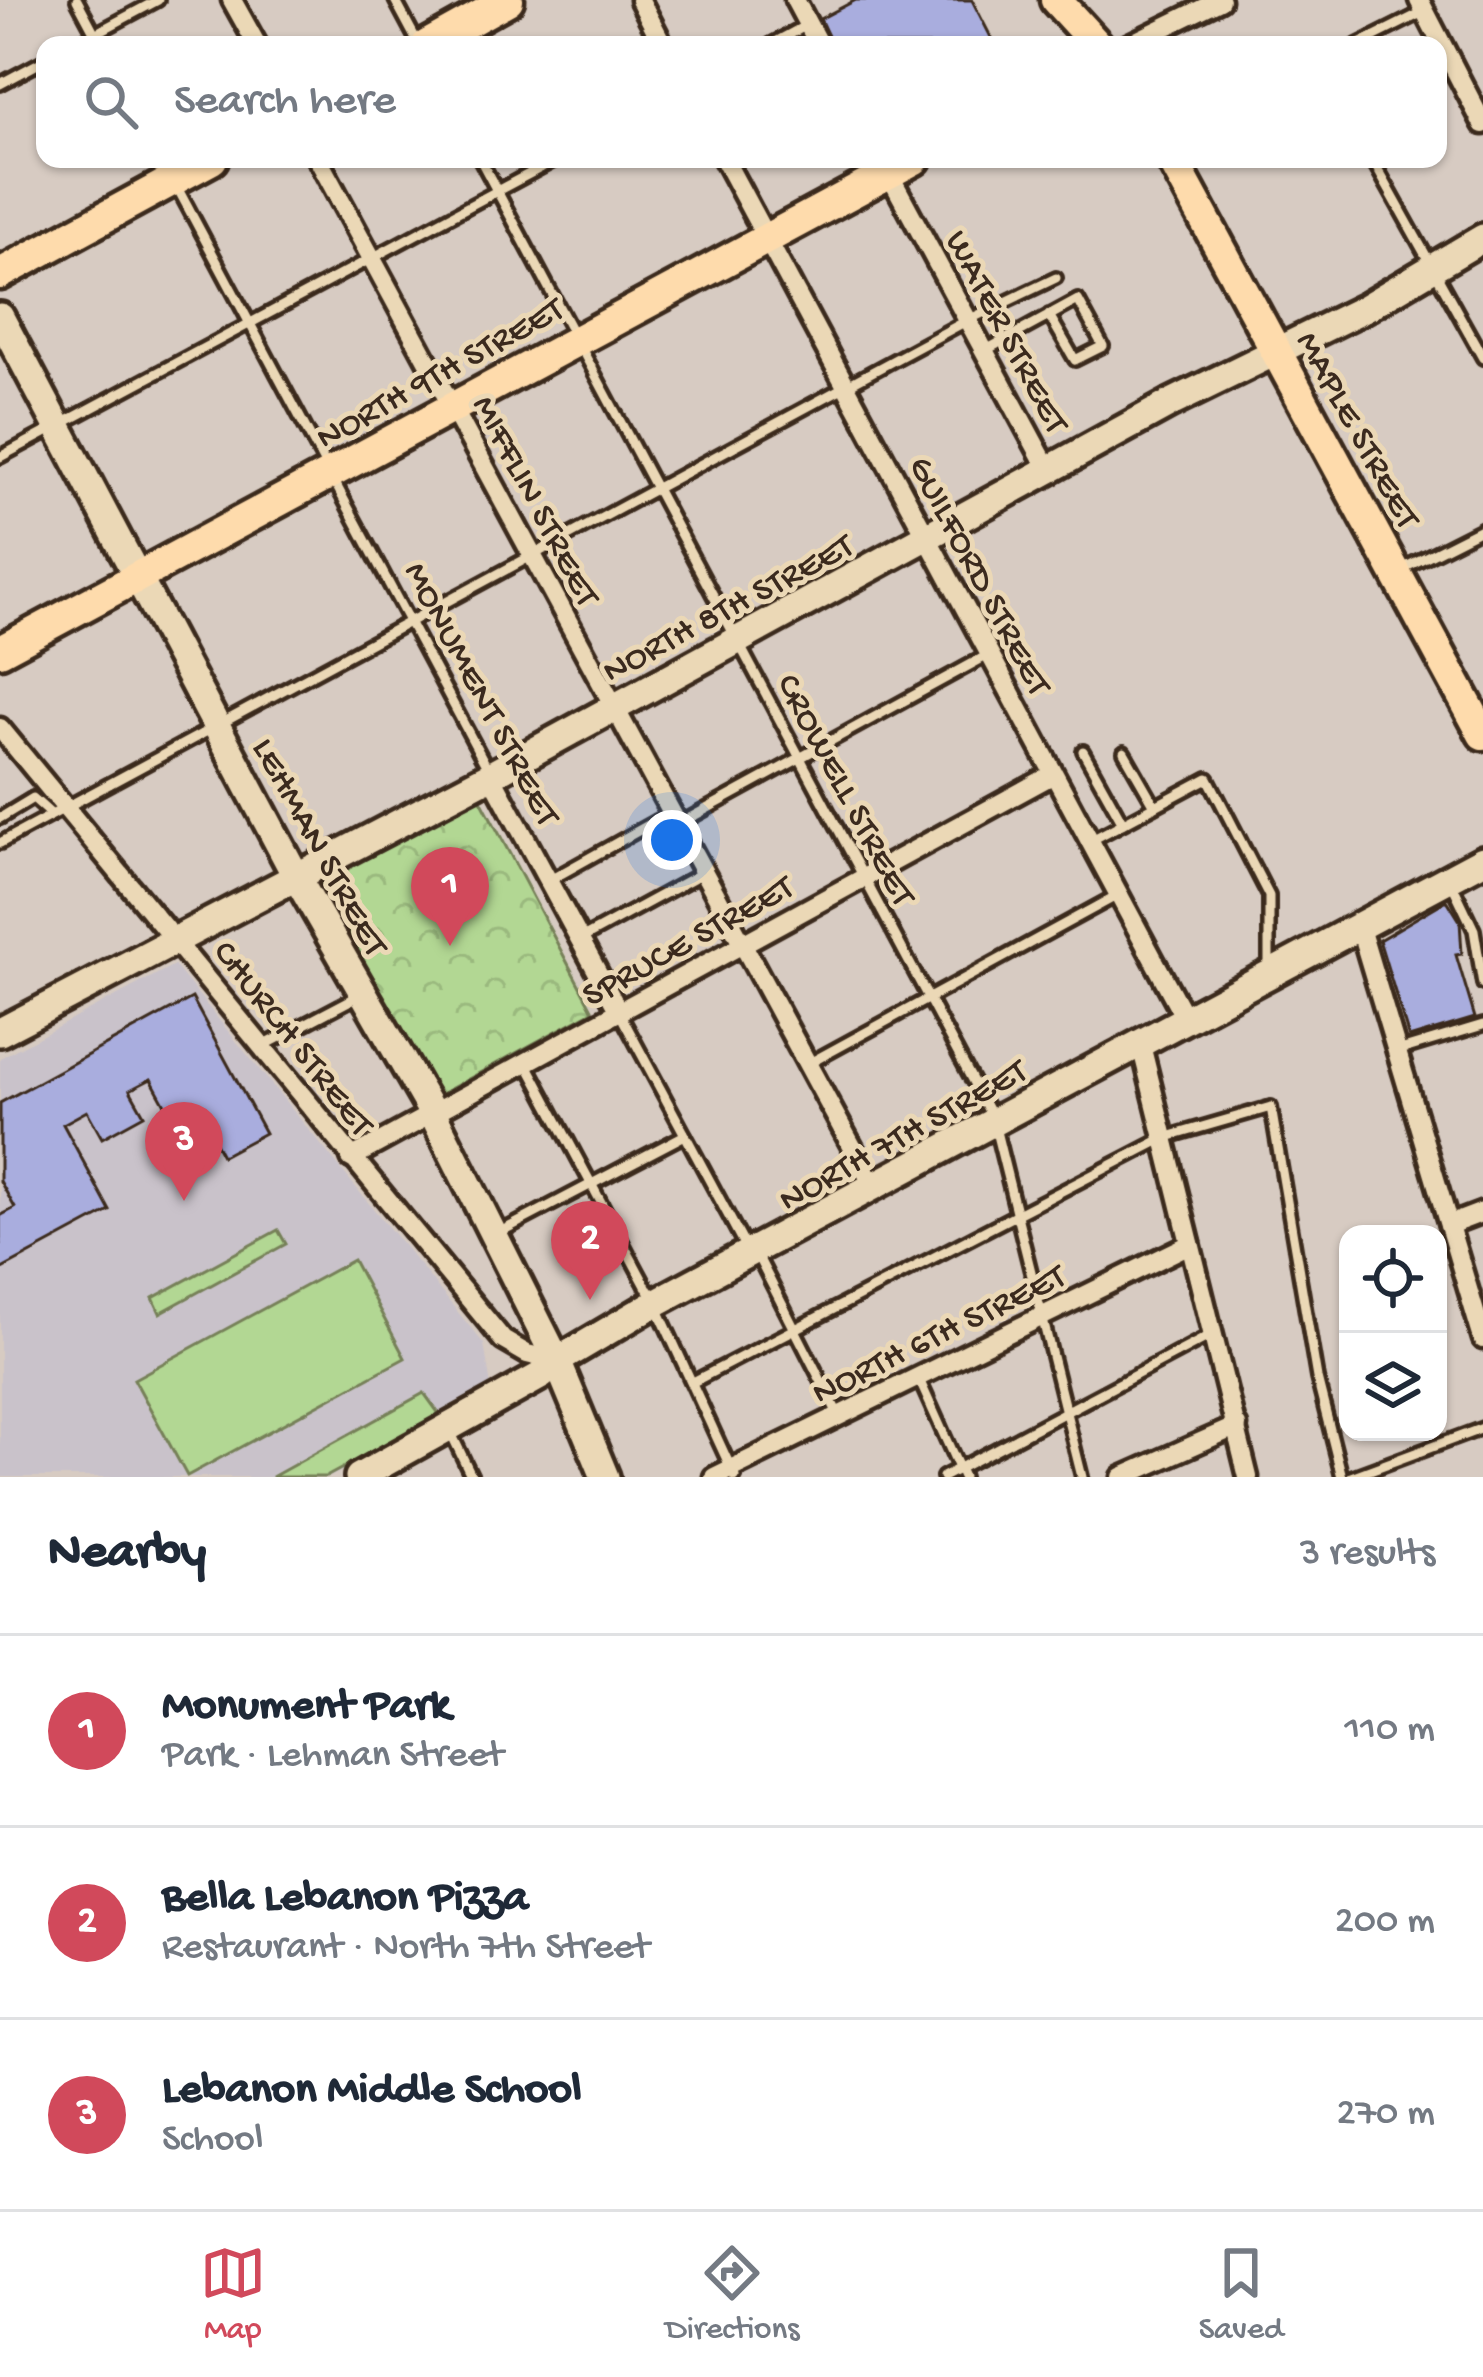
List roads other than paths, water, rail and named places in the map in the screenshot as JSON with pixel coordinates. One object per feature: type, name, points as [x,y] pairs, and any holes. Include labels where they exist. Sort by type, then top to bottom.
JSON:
[{"type":"main road","points":[[440,36],[508,0]]},
{"type":"main road","points":[[1056,0],[1088,36]]},
{"type":"main road","name":"NORTH 9TH STREET","points":[[0,651],[333,474],[888,168]]},
{"type":"main road","name":"MAPLE STREET","points":[[1177,168],[1483,734]]},
{"type":"main road","points":[[0,274],[168,169]]},
{"type":"street","points":[[232,0],[251,36]]},
{"type":"street","points":[[640,0],[658,36]]},
{"type":"street","points":[[795,0],[814,36]]},
{"type":"street","points":[[1146,36],[1220,0]]},
{"type":"street","points":[[1422,5],[1438,36]]},
{"type":"street","points":[[1447,52],[1482,118]]},
{"type":"street","name":"MIFFLIN STREET","points":[[323,168],[874,1187]]},
{"type":"street","name":"GUILFORD STREET","points":[[729,168],[1186,1020]]},
{"type":"street","name":"WATER STREET","points":[[897,168],[984,352],[1048,469]]},
{"type":"street","name":"NORTH 8TH STREET","points":[[0,1032],[491,775],[1048,469],[1365,308],[1483,238]]},
{"type":"street","name":"LEHMAN STREET","points":[[0,317],[297,878],[433,1114],[557,1360],[605,1477]]},
{"type":"street","name":"CHURCH STREET","points":[[0,728],[59,812],[178,939],[503,1340],[527,1354],[557,1360]]},
{"type":"street","name":"MONUMENT STREET","points":[[491,775],[619,1012]]},
{"type":"street","name":"SPRUCE STREET","points":[[351,1158],[1052,775]]},
{"type":"street","name":"NORTH 7TH STREET","points":[[359,1477],[542,1375],[557,1360],[656,1303],[1483,860]]},
{"type":"street","points":[[1360,928],[1483,1339]]},
{"type":"street","points":[[1141,1045],[1247,1477]]},
{"type":"street","points":[[1449,1225],[1483,1212]]},
{"type":"street","name":"NORTH 6TH STREET","points":[[727,1474],[1190,1244]]},
{"type":"street","points":[[1122,1477],[1237,1426]]},
{"type":"lane","points":[[77,0],[95,34]]},
{"type":"lane","points":[[91,36],[158,0]]},
{"type":"lane","points":[[394,0],[417,36]]},
{"type":"lane","points":[[1372,36],[1422,5]]},
{"type":"lane","points":[[787,36],[808,25]]},
{"type":"lane","points":[[1,82],[36,64]]},
{"type":"lane","name":"CROWELL STREET","points":[[485,168],[993,1119],[1082,1477]]},
{"type":"lane","points":[[0,457],[540,168]]},
{"type":"lane","points":[[1377,168],[1483,358]]},
{"type":"lane","name":"MONUMENT STREET","points":[[168,169],[491,775]]},
{"type":"lane","points":[[0,843],[968,320],[1056,278]]},
{"type":"lane","points":[[984,352],[1049,315],[1078,299],[1103,346],[1076,360],[1049,315]]},
{"type":"lane","points":[[1395,572],[1483,528]]},
{"type":"lane","points":[[550,880],[801,757],[988,655]]},
{"type":"lane","points":[[1084,751],[1123,824]]},
{"type":"lane","points":[[1124,752],[1155,806]]},
{"type":"lane","points":[[1088,842],[1208,778],[1269,896],[1269,975]]},
{"type":"lane","points":[[0,818],[33,798],[59,812]]},
{"type":"lane","points":[[579,940],[704,872]]},
{"type":"lane","points":[[1449,880],[1474,929],[1483,984]]},
{"type":"lane","points":[[806,1065],[1116,896]]},
{"type":"lane","points":[[261,1047],[364,993]]},
{"type":"lane","name":"MONUMENT STREET","points":[[619,1012],[839,1416]]},
{"type":"lane","points":[[1397,1052],[1483,1025]]},
{"type":"lane","points":[[526,1062],[656,1303],[693,1382],[727,1474]]},
{"type":"lane","points":[[693,1382],[1164,1138],[1271,1107],[1318,1378],[1342,1477]]},
{"type":"lane","points":[[495,1234],[685,1136]]},
{"type":"lane","points":[[944,1477],[962,1473],[1211,1336]]},
{"type":"lane","points":[[918,1377],[962,1473]]},
{"type":"lane","points":[[449,1428],[472,1477]]},
{"type":"lane","points":[[1352,1477],[1483,1428]]},
{"type":"place","name":"Monument Park","points":[[450,946]]},
{"type":"place","name":"Lebanon Middle School","points":[[184,1201]]},
{"type":"place","name":"Bella Lebanon Pizza","points":[[590,1300]]}]
